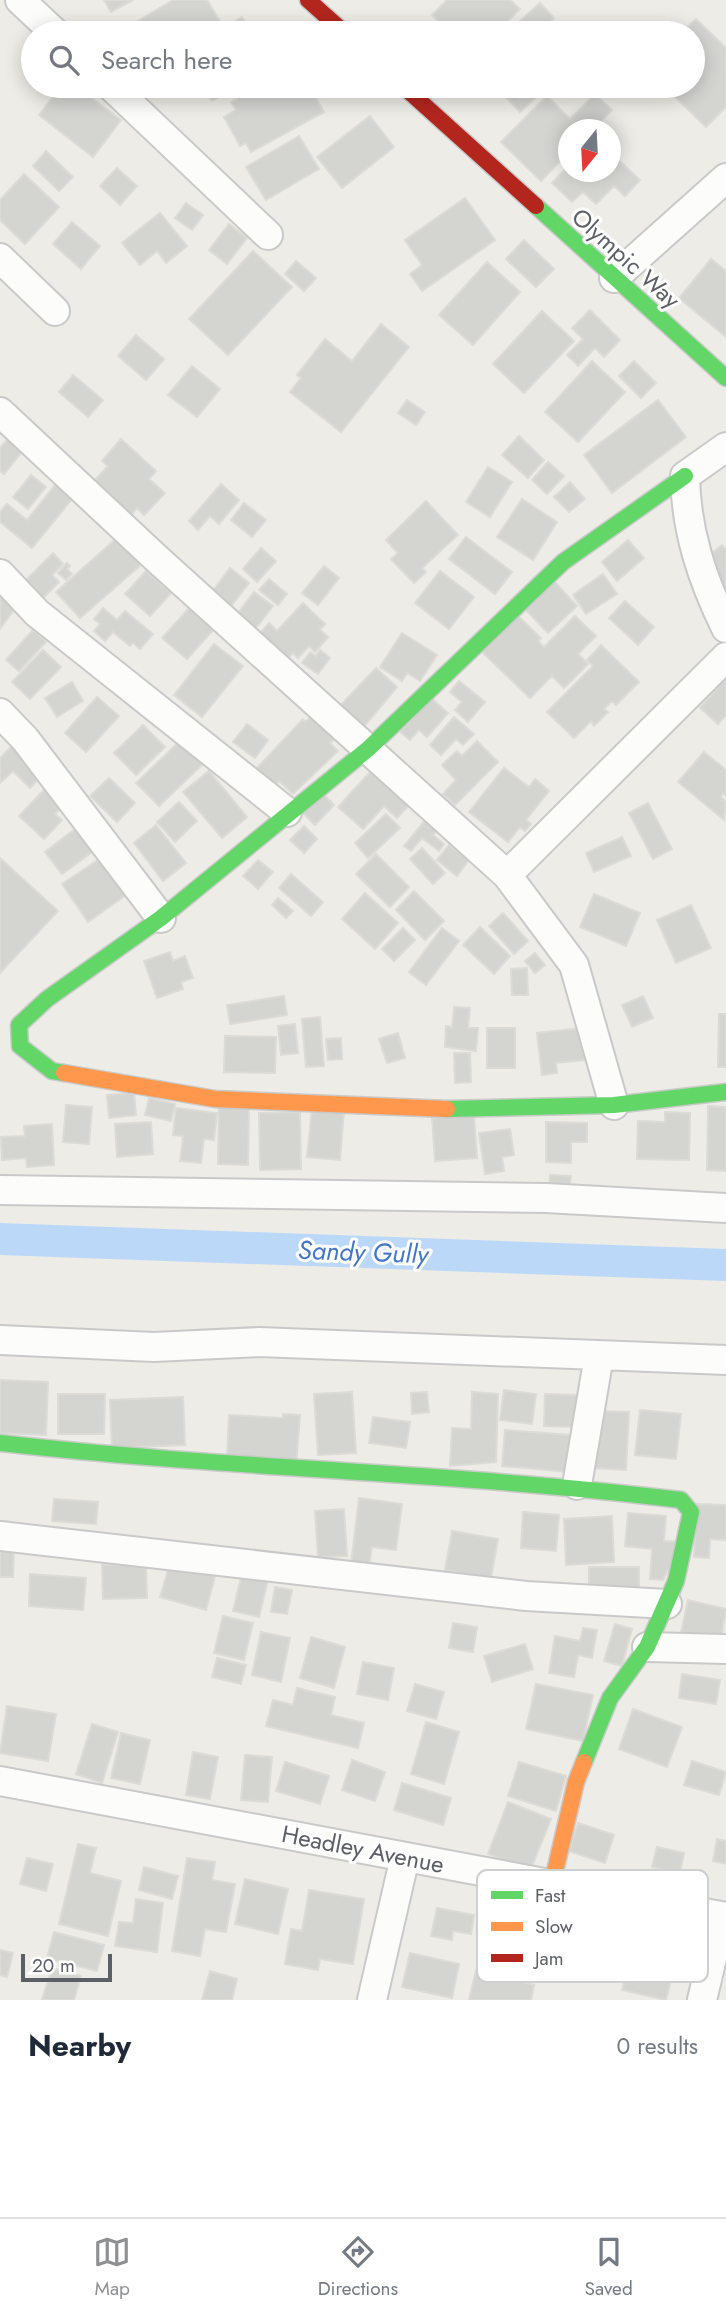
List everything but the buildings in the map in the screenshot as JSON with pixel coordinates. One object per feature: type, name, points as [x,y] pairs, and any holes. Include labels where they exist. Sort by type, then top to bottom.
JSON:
[{"type":"street","points":[[20,0],[42,21]]},
{"type":"street","points":[[308,0],[332,21]]},
{"type":"street","points":[[124,98],[268,235]]},
{"type":"street","name":"Olympic Way","points":[[415,98],[726,378]]},
{"type":"street","points":[[614,278],[726,178]]},
{"type":"street","points":[[0,258],[55,311]]},
{"type":"street","points":[[0,412],[506,875],[574,965],[614,1105]]},
{"type":"street","points":[[726,447],[563,562],[368,749],[287,812],[161,918],[47,999],[19,1025],[20,1046],[52,1071],[215,1099],[426,1109],[614,1105],[726,1092]]},
{"type":"street","points":[[685,476],[685,509],[703,581],[726,628]]},
{"type":"street","points":[[0,573],[37,613],[287,812]]},
{"type":"street","points":[[506,875],[726,657]]},
{"type":"street","points":[[0,713],[25,739],[161,918]]},
{"type":"street","points":[[0,1190],[546,1198],[726,1208]]},
{"type":"street","points":[[0,1340],[154,1346],[259,1342],[726,1360]]},
{"type":"street","points":[[577,1485],[599,1356]]},
{"type":"street","points":[[0,1443],[152,1460],[577,1485],[687,1503],[691,1512],[676,1581],[648,1647],[610,1698],[576,1782],[555,1870]]},
{"type":"street","points":[[0,1536],[526,1596],[667,1604]]},
{"type":"street","points":[[648,1647],[726,1649]]},
{"type":"street","name":"Headley Avenue","points":[[0,1781],[477,1870]]},
{"type":"street","points":[[372,2000],[405,1857]]},
{"type":"street","points":[[708,1977],[724,1916]]},
{"type":"street","points":[[702,2000],[707,1982]]},
{"type":"waterway","name":"Sandy Gully","points":[[0,1239],[726,1265]]},
{"type":"traffic: fast","points":[[536,206],[726,378]]},
{"type":"traffic: fast","points":[[64,1073],[52,1071],[20,1046],[19,1025],[47,999],[161,918],[368,749],[563,562],[685,476]]},
{"type":"traffic: fast","points":[[447,1109],[614,1105],[726,1092]]},
{"type":"traffic: fast","points":[[0,1443],[170,1459],[511,1483],[681,1500],[691,1512],[676,1581],[647,1647],[610,1698],[584,1762]]},
{"type":"traffic: slow","points":[[64,1073],[215,1099],[447,1109]]},
{"type":"traffic: slow","points":[[555,1870],[576,1782],[584,1762]]},
{"type":"traffic: jam","points":[[308,0],[332,21]]},
{"type":"traffic: jam","points":[[416,98],[536,206]]}]
